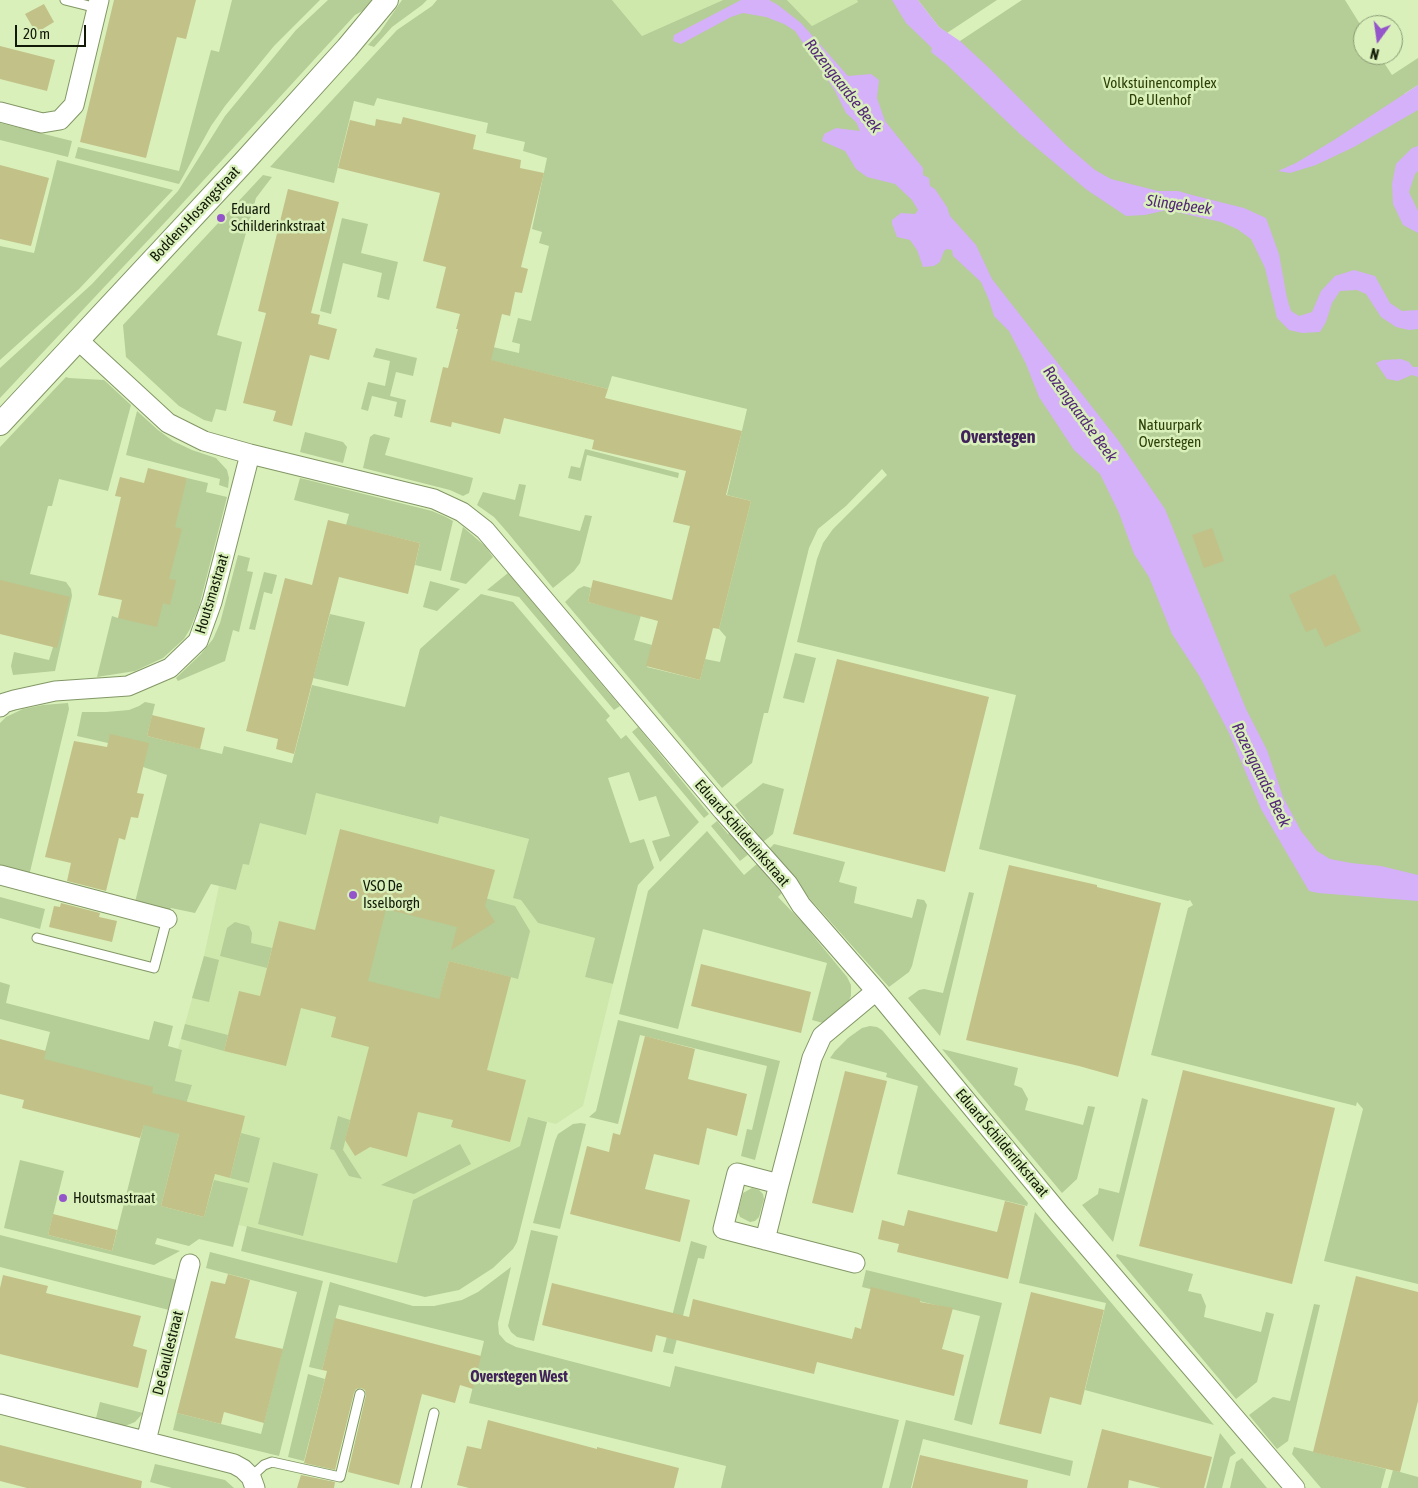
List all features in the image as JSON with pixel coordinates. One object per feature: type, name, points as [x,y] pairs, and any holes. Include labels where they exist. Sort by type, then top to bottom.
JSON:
[{"type":"street","name":"Boddens Hosangstraat","points":[[0,424],[250,156],[348,48],[387,0]]},
{"type":"street","points":[[0,112],[42,123],[60,120],[74,105],[98,4]]},
{"type":"street","name":"Eduard Schilderinkstraat","points":[[78,340],[168,423],[204,441],[250,454],[434,498],[462,512],[485,530],[723,811],[788,884],[800,905],[876,991],[1055,1208],[1295,1488]]},
{"type":"street","name":"Houtsmastraat","points":[[0,707],[9,702],[55,691],[128,686],[170,668],[198,641],[212,602],[250,454]]},
{"type":"street","points":[[0,875],[167,919]]},
{"type":"street","points":[[766,1240],[812,1058],[822,1036],[876,991]]},
{"type":"street","points":[[779,1184],[737,1173],[723,1229],[855,1263]]},
{"type":"street","name":"De Gaullestraat","points":[[146,1441],[190,1264]]},
{"type":"street","points":[[0,1404],[234,1464],[243,1469],[253,1482]]},
{"type":"lane","points":[[65,0],[98,4]]},
{"type":"lane","points":[[37,938],[154,968],[167,919]]},
{"type":"lane","points":[[253,1482],[264,1465],[272,1462],[340,1477],[360,1394]]},
{"type":"lane","points":[[416,1488],[434,1413]]},
{"type":"shaded area","points":[[612,0],[723,0],[642,36]]},
{"type":"shaded area","points":[[787,0],[857,0],[858,2],[812,26]]},
{"type":"shaded area","points":[[316,793],[438,824],[440,816],[529,839],[521,900],[538,923],[595,938],[585,977],[613,984],[583,1106],[556,1124],[528,1117],[520,1146],[413,1200],[398,1264],[161,1206],[179,1135],[177,1134],[192,1085],[175,1081],[182,1050],[178,1049],[204,956],[219,886],[236,890],[243,864],[249,865],[260,823]]},
{"type":"green space","points":[[232,0],[320,0],[274,46],[225,106],[211,126],[179,184],[75,158],[78,147],[179,171],[211,50],[219,52]]},
{"type":"green space","points":[[328,0],[374,0],[368,8],[355,15],[169,218],[0,398],[0,368],[92,284],[178,191],[225,116],[296,30]]},
{"type":"green space","points":[[402,0],[427,0],[392,27],[374,47],[368,45],[380,32]]},
{"type":"green space","name":"Natuurpark Overstegen","points":[[437,0],[612,0],[642,36],[723,0],[787,0],[812,26],[858,2],[857,0],[907,0],[953,52],[960,41],[1022,0],[1345,0],[1354,15],[1353,65],[1386,65],[1392,75],[1418,58],[1418,85],[1404,94],[1418,98],[1418,1284],[1324,1261],[1363,1109],[1357,1102],[1356,1106],[1151,1055],[1188,908],[1193,905],[1190,900],[979,849],[1016,695],[797,642],[817,559],[823,543],[833,529],[887,475],[882,469],[846,506],[818,529],[809,548],[768,713],[764,713],[752,763],[722,788],[565,602],[578,589],[584,586],[591,588],[588,602],[641,615],[634,640],[652,645],[647,667],[700,680],[705,659],[720,662],[726,637],[719,629],[751,501],[727,495],[747,409],[612,376],[608,389],[481,358],[484,345],[519,353],[520,344],[512,342],[518,318],[531,321],[549,246],[539,243],[542,232],[532,229],[547,158],[523,151],[525,142],[486,133],[488,123],[377,98],[374,106],[354,101],[334,183],[270,167],[397,30],[432,6]]},
{"type":"green space","points":[[918,0],[997,0],[947,33],[939,27]]},
{"type":"green space","points":[[0,123],[72,141],[68,157],[0,140]]},
{"type":"green space","points":[[57,160],[173,190],[79,289],[0,360],[0,246],[34,253]]},
{"type":"green space","points":[[263,175],[272,177],[256,198],[217,335],[242,342],[226,411],[216,409],[212,422],[204,420],[179,406],[126,357],[123,325]]},
{"type":"green space","points":[[342,218],[368,224],[361,253],[398,262],[389,300],[377,297],[382,273],[343,263],[331,314],[320,311]]},
{"type":"green space","points":[[376,348],[417,358],[413,376],[396,372],[390,396],[406,400],[402,418],[394,416],[397,402],[372,396],[368,411],[361,409],[368,382],[385,386],[390,361],[373,357]]},
{"type":"green space","points":[[66,377],[104,380],[131,405],[108,491],[59,479],[52,506],[48,506],[30,574],[66,582],[71,589],[72,596],[55,671],[13,675],[11,666],[14,652],[49,660],[53,647],[0,603],[0,447]]},
{"type":"green space","points":[[137,411],[173,441],[216,458],[227,470],[229,478],[228,488],[219,485],[220,479],[126,455]]},
{"type":"green space","points":[[305,432],[343,442],[347,447],[343,463],[300,452]]},
{"type":"green space","points":[[374,434],[390,438],[385,455],[473,478],[469,493],[463,496],[450,490],[363,468],[370,437]]},
{"type":"green space","points":[[585,449],[679,473],[678,478],[587,455],[581,481],[568,478],[571,466],[580,468]]},
{"type":"green space","points":[[187,478],[208,483],[206,492],[227,497],[199,607],[190,629],[184,639],[163,658],[135,671],[97,677],[112,616],[118,618],[138,604]]},
{"type":"green space","points":[[300,478],[432,511],[453,521],[441,571],[415,565],[420,543],[346,525],[349,514],[294,500]]},
{"type":"green space","points":[[519,484],[526,485],[519,516],[580,531],[585,515],[592,516],[580,563],[574,571],[553,588],[494,517],[477,505],[483,492],[515,500]]},
{"type":"green space","points":[[463,527],[485,546],[493,557],[466,584],[450,580]]},
{"type":"green space","points":[[238,555],[250,558],[247,571],[253,572],[239,632],[233,630],[225,661],[178,681],[176,678],[201,654],[213,639],[220,623]]},
{"type":"green space","points":[[264,572],[277,575],[272,594],[264,592],[255,630],[249,629]]},
{"type":"green space","points":[[508,573],[620,706],[614,710],[519,597],[487,590]]},
{"type":"green space","points":[[430,581],[460,589],[437,611],[423,607]]},
{"type":"green space","points":[[481,594],[513,602],[610,716],[606,720],[621,739],[626,735],[699,822],[660,862],[652,841],[670,836],[656,796],[639,801],[629,772],[608,778],[630,843],[644,839],[654,868],[638,885],[613,984],[585,977],[595,938],[538,923],[521,900],[513,898],[529,839],[440,816],[438,824],[316,793],[306,835],[260,823],[249,865],[243,864],[236,890],[211,884],[195,913],[171,908],[169,911],[135,902],[167,775],[143,767],[108,743],[77,736],[82,712],[129,710],[145,702],[155,704],[147,736],[222,754],[224,746],[292,763],[312,685],[405,707],[420,649]]},
{"type":"green space","points":[[330,614],[365,622],[348,686],[313,678]]},
{"type":"green space","points":[[795,653],[816,658],[804,703],[783,698]]},
{"type":"green space","points":[[68,703],[69,709],[29,876],[0,868],[0,723],[6,717],[23,709]]},
{"type":"green space","points":[[638,727],[709,814],[704,818],[632,732]]},
{"type":"green space","points":[[763,783],[784,789],[773,834],[763,842],[735,805]]},
{"type":"green space","points":[[717,821],[728,834],[732,831],[750,853],[740,861],[711,826]]},
{"type":"green space","points":[[707,831],[744,875],[758,863],[783,892],[778,897],[802,922],[847,977],[851,985],[851,996],[847,1004],[823,1023],[812,1020],[827,963],[703,929],[678,1029],[619,1014],[648,891]]},
{"type":"green space","points":[[774,844],[845,862],[839,882],[857,887],[854,903],[912,918],[917,899],[924,900],[927,905],[909,972],[889,987],[767,851]]},
{"type":"green space","points":[[391,888],[481,897],[515,906],[530,931],[518,979],[449,961],[434,1020],[347,976]]},
{"type":"green space","points":[[969,892],[974,893],[940,1036],[908,998],[919,990],[924,989],[943,993]]},
{"type":"green space","points":[[0,897],[45,909],[40,929],[0,918]]},
{"type":"green space","points":[[235,922],[249,926],[252,933],[251,943],[272,948],[267,968],[220,956],[227,928]]},
{"type":"green space","points":[[204,956],[219,960],[209,1002],[192,998]]},
{"type":"green space","points":[[0,982],[10,985],[6,1003],[149,1040],[154,1021],[173,1026],[168,1046],[182,1050],[175,1081],[192,1085],[177,1133],[179,1134],[161,1206],[204,1217],[214,1180],[248,1188],[233,1247],[199,1239],[189,1246],[157,1238],[155,1244],[180,1251],[154,1265],[4,1228],[20,1160],[64,1171],[48,1235],[112,1251],[148,1108],[43,1059],[50,1032],[0,1019]]},
{"type":"green space","points":[[618,1020],[780,1061],[755,1160],[741,1156],[747,1129],[752,1130],[767,1066],[640,1035],[618,1124],[589,1117],[596,1111]]},
{"type":"green space","points":[[185,1024],[228,1035],[224,1051],[181,1039]]},
{"type":"green space","points":[[870,1026],[882,1030],[1028,1203],[1027,1206],[897,1174],[918,1086],[886,1077],[887,1073],[830,1058],[848,1038],[862,1028]]},
{"type":"green space","points":[[942,1049],[1018,1068],[1014,1085],[1022,1088],[1028,1099],[1025,1110],[1083,1125],[1088,1106],[1095,1107],[1077,1179],[1062,1193]]},
{"type":"green space","points":[[1142,1098],[1148,1100],[1113,1242],[1082,1205],[1098,1194],[1099,1188],[1119,1193]]},
{"type":"green space","points":[[338,1116],[350,1120],[343,1150],[362,1179],[349,1176],[334,1150],[330,1149]]},
{"type":"green space","points":[[528,1117],[547,1122],[517,1242],[513,1249],[493,1268],[459,1290],[425,1297],[241,1251],[247,1226],[397,1263],[413,1200],[520,1146]]},
{"type":"green space","points":[[573,1124],[586,1124],[560,1229],[533,1223],[558,1134]]},
{"type":"green space","points":[[241,1133],[260,1138],[249,1183],[230,1178]]},
{"type":"green space","points":[[460,1144],[471,1164],[414,1194],[381,1185]]},
{"type":"green space","points":[[273,1162],[318,1174],[303,1236],[258,1224]]},
{"type":"green space","points":[[752,1188],[759,1190],[763,1194],[764,1199],[759,1217],[755,1221],[750,1222],[740,1217],[738,1212],[743,1193]]},
{"type":"green space","points":[[1035,1212],[1214,1425],[1085,1390],[1106,1303],[1019,1283]]},
{"type":"green space","points":[[531,1230],[558,1236],[534,1341],[517,1337],[508,1326]]},
{"type":"green space","points":[[0,1235],[177,1280],[169,1310],[0,1267]]},
{"type":"green space","points":[[691,1241],[707,1246],[704,1259],[698,1258],[673,1354],[663,1352]]},
{"type":"green space","points":[[210,1252],[323,1281],[279,1456],[173,1430],[177,1413],[261,1434],[297,1292],[206,1268]]},
{"type":"green space","points":[[1117,1254],[1193,1274],[1188,1291],[1201,1294],[1206,1306],[1204,1317],[1261,1332],[1266,1312],[1274,1314],[1257,1382],[1236,1399],[1116,1256]]},
{"type":"green space","points":[[511,1267],[498,1323],[499,1334],[506,1342],[516,1347],[670,1387],[675,1366],[899,1420],[882,1488],[721,1488],[726,1466],[469,1403],[484,1341],[339,1305],[322,1370],[309,1367],[330,1282],[413,1306],[434,1306],[462,1300],[478,1292]]},
{"type":"green space","points":[[866,1270],[1002,1303],[972,1425],[954,1420],[980,1316],[862,1287]]},
{"type":"green space","points":[[1314,1304],[1320,1305],[1288,1441],[1277,1449],[1249,1415],[1273,1397],[1290,1401]]},
{"type":"green space","points":[[308,1374],[325,1379],[304,1461],[288,1457]]},
{"type":"green space","points":[[100,1402],[143,1413],[135,1422],[125,1426],[96,1418]]},
{"type":"green space","points":[[906,1420],[1073,1461],[1070,1476],[923,1439],[911,1488],[889,1488]]},
{"type":"green space","points":[[1220,1433],[1236,1453],[1230,1457],[1222,1488],[1206,1488]]},
{"type":"green space","points":[[1294,1447],[1386,1469],[1381,1488],[1321,1488],[1292,1454]]},
{"type":"green space","points":[[1242,1458],[1267,1488],[1230,1488],[1236,1462]]},
{"type":"green space","points":[[155,1464],[225,1480],[234,1488],[172,1488],[150,1482]]},
{"type":"green space","points":[[1393,1470],[1418,1477],[1418,1488],[1388,1488]]},
{"type":"water","name":"Rozengaardse Beek","points":[[741,0],[769,0],[778,5],[801,23],[848,76],[871,74],[879,80],[877,98],[885,121],[923,168],[923,175],[929,178],[930,186],[935,189],[947,207],[950,216],[976,245],[992,279],[1118,440],[1165,509],[1246,709],[1267,750],[1283,797],[1301,831],[1317,851],[1330,859],[1381,866],[1418,875],[1418,901],[1309,891],[1261,809],[1230,735],[1200,677],[1172,634],[1149,577],[1134,554],[1119,513],[1100,474],[1074,450],[1039,397],[1026,364],[1009,331],[994,316],[981,282],[953,256],[952,250],[947,249],[944,251],[940,262],[934,266],[923,267],[917,250],[910,240],[897,237],[892,224],[892,220],[901,213],[915,214],[918,210],[912,200],[895,184],[867,177],[856,169],[845,151],[822,141],[824,134],[836,128],[860,131],[856,122],[846,113],[835,91],[795,31],[784,24],[766,17],[743,13],[731,17],[681,44],[673,41],[674,35]]},
{"type":"water","name":"Slingebeek","points":[[892,0],[918,0],[939,27],[960,41],[1067,146],[1095,170],[1111,179],[1158,191],[1178,191],[1244,208],[1266,218],[1279,254],[1291,311],[1299,316],[1312,312],[1321,291],[1335,276],[1354,270],[1375,276],[1390,303],[1402,311],[1418,310],[1418,329],[1409,330],[1396,327],[1381,317],[1366,294],[1357,290],[1340,291],[1332,303],[1326,322],[1320,332],[1302,333],[1289,330],[1277,318],[1265,268],[1251,239],[1237,229],[1221,222],[1167,210],[1145,215],[1126,216],[1087,190],[1020,134],[931,52],[932,48],[906,23]]},
{"type":"water","points":[[1418,85],[1418,110],[1354,147],[1316,165],[1290,173],[1278,171],[1296,163],[1334,140]]},
{"type":"water","points":[[1418,146],[1418,171],[1415,174],[1409,192],[1418,211],[1418,233],[1403,225],[1393,204],[1392,184],[1396,164],[1412,148]]},
{"type":"water","points":[[1401,359],[1409,362],[1413,367],[1418,367],[1418,377],[1412,375],[1398,381],[1387,379],[1376,363],[1383,360]]},
{"type":"building","points":[[114,0],[196,0],[186,39],[177,37],[146,158],[80,142]]},
{"type":"building","points":[[44,4],[54,22],[36,33],[25,14]]},
{"type":"building","points":[[0,46],[55,60],[47,91],[0,79]]},
{"type":"building","points":[[403,117],[476,135],[473,149],[521,160],[520,168],[544,173],[521,267],[528,269],[522,293],[515,292],[510,316],[502,314],[491,360],[608,389],[605,398],[742,431],[726,495],[751,501],[719,629],[713,628],[700,680],[646,666],[658,621],[588,602],[593,580],[672,600],[690,526],[673,522],[686,471],[592,449],[594,440],[504,418],[500,434],[452,422],[451,427],[430,422],[443,367],[448,368],[460,314],[436,308],[446,267],[423,261],[440,193],[338,168],[350,120],[375,126],[376,119],[401,124]]},
{"type":"building","points":[[0,165],[49,178],[31,246],[0,239]]},
{"type":"building","points":[[288,189],[339,202],[311,313],[320,315],[318,324],[337,329],[329,360],[310,355],[292,426],[273,421],[276,411],[243,403],[266,313],[258,311]]},
{"type":"building","points":[[148,468],[187,478],[175,527],[182,529],[169,579],[176,580],[170,605],[163,603],[157,627],[118,618],[122,600],[98,595],[121,497],[115,496],[120,477],[144,483]]},
{"type":"building","points":[[328,520],[420,543],[408,594],[339,577],[294,754],[276,749],[278,739],[246,731],[285,578],[312,585]]},
{"type":"building","points":[[1212,528],[1224,561],[1204,568],[1192,535]]},
{"type":"building","points":[[1335,574],[1361,631],[1325,647],[1316,628],[1306,632],[1289,595]]},
{"type":"building","points":[[0,580],[70,597],[57,648],[0,634]]},
{"type":"building","points":[[837,659],[989,697],[945,872],[793,834]]},
{"type":"building","points":[[152,715],[205,728],[200,749],[147,736]]},
{"type":"building","points":[[110,734],[149,743],[137,793],[144,794],[138,818],[131,817],[125,840],[119,838],[106,891],[67,881],[71,863],[45,857],[74,741],[107,747]]},
{"type":"building","points":[[340,829],[495,870],[485,906],[495,922],[451,950],[457,927],[386,909],[368,981],[439,999],[449,961],[511,977],[487,1070],[526,1080],[510,1142],[451,1127],[453,1120],[418,1112],[407,1157],[370,1147],[355,1156],[345,1140],[369,1047],[331,1037],[336,1017],[301,1008],[286,1066],[224,1051],[239,991],[260,996],[279,921],[315,930]]},
{"type":"building","points":[[1009,865],[1097,885],[1097,887],[1161,903],[1118,1077],[966,1040]]},
{"type":"building","points":[[61,903],[100,913],[99,917],[117,921],[112,942],[49,927],[54,906],[60,907]]},
{"type":"building","points":[[701,964],[811,992],[801,1033],[691,1006]]},
{"type":"building","points":[[645,1036],[695,1049],[688,1079],[747,1094],[737,1136],[707,1128],[699,1165],[654,1154],[645,1189],[690,1200],[680,1242],[570,1214],[587,1146],[609,1152],[613,1133],[620,1135]]},
{"type":"building","points":[[0,1039],[46,1051],[44,1059],[153,1087],[152,1093],[245,1116],[230,1178],[215,1174],[204,1217],[161,1206],[179,1134],[144,1125],[140,1138],[22,1108],[24,1100],[0,1094]]},
{"type":"building","points":[[1183,1070],[1335,1108],[1292,1284],[1139,1246]]},
{"type":"building","points":[[845,1071],[887,1081],[853,1213],[812,1203]]},
{"type":"building","points":[[1005,1201],[1025,1206],[1008,1279],[897,1252],[899,1244],[878,1239],[882,1220],[904,1226],[908,1210],[997,1232]]},
{"type":"building","points":[[53,1214],[117,1230],[112,1251],[48,1235]]},
{"type":"building","points":[[228,1274],[250,1280],[235,1338],[283,1349],[264,1423],[224,1412],[221,1424],[177,1413],[211,1281],[225,1284]]},
{"type":"building","points":[[3,1275],[48,1286],[46,1293],[141,1316],[133,1346],[147,1350],[138,1388],[0,1354],[0,1288]]},
{"type":"building","points":[[1356,1276],[1418,1292],[1418,1401],[1400,1472],[1313,1452]]},
{"type":"building","points":[[552,1283],[689,1317],[693,1299],[852,1339],[855,1327],[861,1329],[871,1287],[920,1299],[920,1302],[953,1308],[942,1349],[964,1355],[954,1396],[817,1362],[814,1374],[656,1335],[652,1352],[542,1325]]},
{"type":"building","points":[[1031,1292],[1104,1310],[1081,1405],[1050,1397],[1041,1434],[999,1424]]},
{"type":"building","points":[[335,1318],[481,1356],[473,1389],[460,1385],[455,1403],[422,1394],[399,1485],[348,1472],[366,1395],[365,1390],[361,1388],[356,1389],[354,1393],[335,1470],[304,1463],[327,1371],[322,1370]]},
{"type":"building","points":[[488,1420],[597,1449],[597,1447],[679,1468],[674,1488],[469,1488],[457,1485],[467,1446],[481,1449]]},
{"type":"building","points":[[1102,1429],[1212,1457],[1204,1488],[1161,1488],[1129,1480],[1128,1488],[1087,1488]]},
{"type":"building","points":[[0,1445],[142,1481],[141,1488],[27,1488],[0,1481]]},
{"type":"building","points":[[920,1455],[1028,1480],[1027,1488],[912,1488]]},
{"type":"building","points":[[301,1475],[335,1482],[334,1488],[297,1488]]},
{"type":"place","name":"Eduard Schilderinkstraat","points":[[221,218]]},
{"type":"place","name":"VSO De Isselborgh","points":[[353,895]]},
{"type":"place","name":"Houtsmastraat","points":[[63,1198]]},
{"type":"district","name":"Overstegen","points":[[998,437]]},
{"type":"district","name":"Overstegen West","points":[[519,1377]]},
{"type":"park label","name":"Volkstuinencomplex De Ulenhof","points":[[1160,92]]}]
